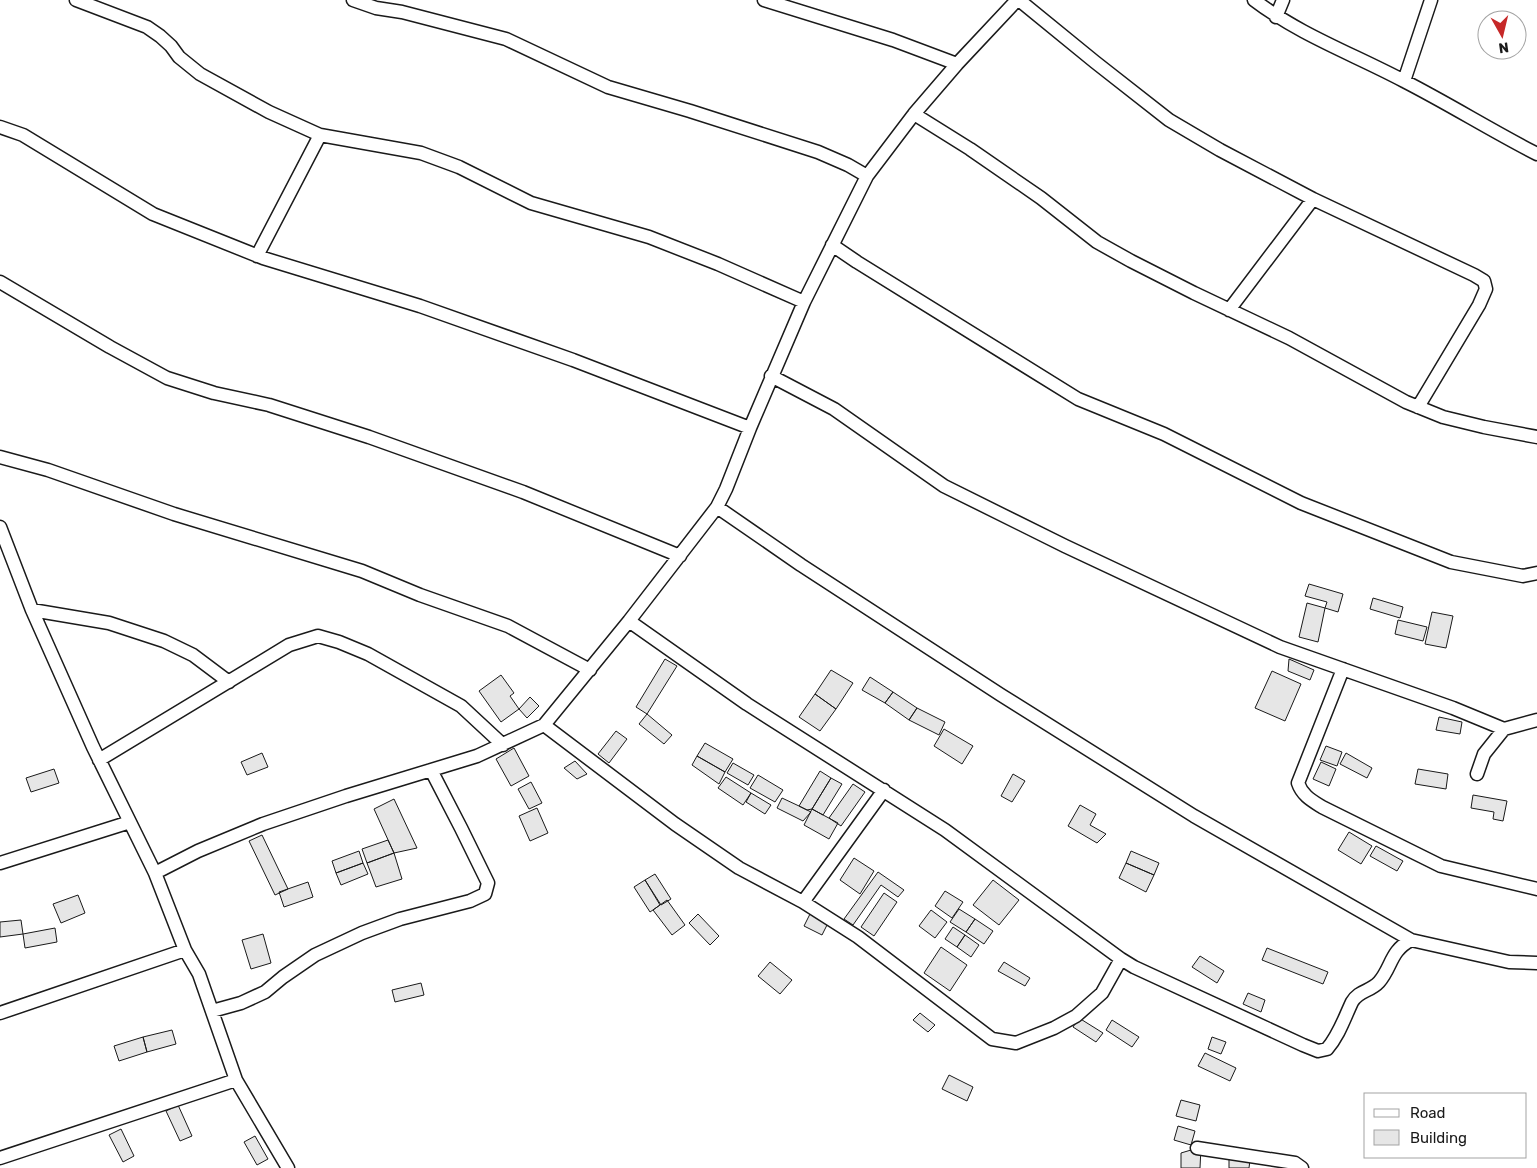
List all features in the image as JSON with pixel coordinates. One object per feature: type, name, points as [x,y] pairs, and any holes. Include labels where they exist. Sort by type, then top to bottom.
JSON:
[{"type":"street","points":[[76,0],[147,27],[160,36],[200,74],[269,112],[320,135],[421,153],[459,167],[531,203],[649,237],[718,264],[804,302]]},
{"type":"street","points":[[353,0],[376,8],[402,12],[506,39],[608,87],[818,152],[848,165],[867,176]]},
{"type":"street","points":[[764,0],[893,40],[957,64]]},
{"type":"street","points":[[156,873],[198,851],[263,824],[346,796],[477,756],[544,726],[629,621],[717,506],[726,489],[771,376],[804,302],[867,176],[914,114],[957,64],[1018,0],[1169,120],[1220,150],[1312,199],[1484,281],[1486,289],[1479,305],[1418,407]]},
{"type":"street","points":[[1254,0],[1276,17],[1336,49],[1404,80],[1537,154]]},
{"type":"street","points":[[1276,17],[1283,0]]},
{"type":"street","points":[[1404,80],[1431,0]]},
{"type":"street","points":[[914,114],[970,149],[1041,198],[1097,242],[1139,265],[1290,338],[1406,402],[1443,416],[1484,427],[1537,437]]},
{"type":"street","points":[[0,126],[23,135],[153,214],[257,256],[420,306],[537,347],[750,428]]},
{"type":"street","points":[[257,256],[320,135]]},
{"type":"street","points":[[1229,310],[1312,199]]},
{"type":"street","points":[[832,245],[1078,399],[1164,434],[1301,503],[1451,562],[1524,576],[1537,573]]},
{"type":"street","points":[[0,282],[110,347],[167,378],[214,393],[269,405],[369,437],[523,492],[680,556]]},
{"type":"street","points":[[771,376],[834,409],[953,490],[1065,546],[1280,647],[1453,708],[1504,729]]},
{"type":"street","points":[[0,457],[48,470],[174,514],[362,571],[420,595],[508,626],[590,670]]},
{"type":"street","points":[[717,506],[801,566],[1194,816],[1411,940],[1509,962],[1537,964]]},
{"type":"street","points":[[0,527],[32,610],[99,760],[156,873],[185,950],[199,974],[236,1080],[288,1168]]},
{"type":"street","points":[[32,610],[109,622],[164,641],[193,655],[229,682]]},
{"type":"street","points":[[629,621],[747,704],[945,830],[1121,959],[1178,988],[1318,1051],[1326,1049],[1333,1042],[1358,994],[1372,988],[1380,981],[1401,945],[1411,940]]},
{"type":"street","points":[[99,760],[289,645],[318,636],[368,654],[461,706],[503,745]]},
{"type":"street","points":[[1343,669],[1298,783],[1300,790],[1305,796],[1322,807],[1441,866],[1537,889]]},
{"type":"street","points":[[1477,774],[1484,754],[1504,729],[1537,720]]},
{"type":"street","points":[[544,726],[675,824],[739,868],[803,902],[858,937],[992,1039],[1016,1043],[1054,1028],[1076,1016],[1102,993],[1121,959]]},
{"type":"street","points":[[212,1011],[241,1003],[265,992],[315,955],[362,933],[400,919],[470,902],[485,894],[488,883],[430,770]]},
{"type":"street","points":[[803,902],[884,790]]},
{"type":"street","points":[[0,863],[130,822]]},
{"type":"street","points":[[0,1013],[185,950]]},
{"type":"street","points":[[0,1158],[236,1080]]},
{"type":"street","points":[[1198,1148],[1295,1162],[1302,1168]]},
{"type":"building","points":[[1309,584],[1343,594],[1338,612],[1325,608],[1327,602],[1305,596]]},
{"type":"building","points":[[1373,598],[1403,607],[1400,618],[1370,609]]},
{"type":"building","points":[[1307,603],[1325,608],[1318,642],[1299,637]]},
{"type":"building","points":[[1432,612],[1453,616],[1446,648],[1425,644]]},
{"type":"building","points":[[1398,620],[1427,627],[1423,641],[1395,634]]},
{"type":"building","points":[[665,659],[677,666],[647,714],[636,707]]},
{"type":"building","points":[[1289,659],[1314,670],[1310,680],[1288,671]]},
{"type":"building","points":[[831,670],[853,683],[836,709],[815,694]]},
{"type":"building","points":[[1272,671],[1301,684],[1285,721],[1255,708]]},
{"type":"building","points":[[501,675],[514,693],[510,696],[519,709],[501,722],[479,691]]},
{"type":"building","points":[[870,677],[893,692],[885,703],[862,690]]},
{"type":"building","points":[[893,692],[917,708],[909,720],[885,703]]},
{"type":"building","points":[[815,694],[836,709],[820,731],[799,717]]},
{"type":"building","points":[[530,697],[539,706],[527,718],[519,709]]},
{"type":"building","points":[[917,708],[945,722],[939,735],[909,720]]},
{"type":"building","points":[[647,714],[672,735],[664,744],[639,724]]},
{"type":"building","points":[[1439,717],[1462,722],[1460,734],[1436,730]]},
{"type":"building","points":[[944,729],[973,746],[962,764],[934,746]]},
{"type":"building","points":[[616,731],[627,739],[609,763],[598,754]]},
{"type":"building","points":[[705,743],[733,759],[725,772],[697,756]]},
{"type":"building","points":[[1326,746],[1342,752],[1337,766],[1320,760]]},
{"type":"building","points":[[514,748],[529,776],[511,786],[496,759]]},
{"type":"building","points":[[262,753],[268,767],[247,775],[241,762]]},
{"type":"building","points":[[1346,753],[1372,768],[1367,778],[1340,764]]},
{"type":"building","points":[[697,756],[725,772],[719,784],[692,765]]},
{"type":"building","points":[[575,761],[587,774],[577,779],[564,768]]},
{"type":"building","points":[[1321,762],[1336,769],[1329,786],[1313,779]]},
{"type":"building","points":[[733,763],[754,775],[748,785],[727,773]]},
{"type":"building","points":[[54,769],[59,783],[31,792],[26,778]]},
{"type":"building","points":[[1418,769],[1448,774],[1446,789],[1415,784]]},
{"type":"building","points":[[820,771],[831,778],[812,809],[807,810],[799,806]]},
{"type":"building","points":[[1013,774],[1025,781],[1012,802],[1001,796]]},
{"type":"building","points":[[758,775],[783,790],[775,802],[750,788]]},
{"type":"building","points":[[726,777],[751,793],[743,805],[718,788]]},
{"type":"building","points":[[831,778],[842,784],[823,815],[812,809]]},
{"type":"building","points":[[531,782],[542,803],[529,809],[518,789]]},
{"type":"building","points":[[853,784],[865,792],[841,826],[829,818]]},
{"type":"building","points":[[751,793],[771,805],[765,814],[746,802]]},
{"type":"building","points":[[1473,795],[1507,801],[1503,821],[1493,819],[1494,812],[1471,808]]},
{"type":"building","points":[[782,798],[811,812],[803,821],[777,808]]},
{"type":"building","points":[[394,799],[417,848],[394,853],[374,809]]},
{"type":"building","points":[[1080,805],[1096,814],[1090,825],[1106,834],[1097,843],[1068,826]]},
{"type":"building","points":[[537,808],[548,833],[530,841],[519,816]]},
{"type":"building","points":[[812,809],[838,823],[829,839],[804,825]]},
{"type":"building","points":[[1349,832],[1372,846],[1361,864],[1338,850]]},
{"type":"building","points":[[262,835],[288,889],[275,895],[249,841]]},
{"type":"building","points":[[388,840],[394,853],[367,863],[362,849]]},
{"type":"building","points":[[1376,846],[1403,861],[1397,871],[1370,856]]},
{"type":"building","points":[[359,851],[363,863],[336,873],[332,861]]},
{"type":"building","points":[[1131,851],[1159,863],[1154,875],[1126,863]]},
{"type":"building","points":[[394,853],[402,879],[376,887],[367,863]]},
{"type":"building","points":[[854,858],[874,871],[860,894],[840,880]]},
{"type":"building","points":[[363,863],[368,874],[341,885],[336,873]]},
{"type":"building","points":[[1126,863],[1154,875],[1146,892],[1119,878]]},
{"type":"building","points":[[878,872],[904,890],[898,897],[881,885],[853,925],[844,919]]},
{"type":"building","points":[[655,874],[671,899],[661,905],[645,880]]},
{"type":"building","points":[[645,880],[660,905],[650,912],[634,887]]},
{"type":"building","points":[[993,880],[1019,900],[999,925],[973,905]]},
{"type":"building","points":[[308,882],[313,897],[284,907],[279,892]]},
{"type":"building","points":[[945,891],[963,902],[952,918],[935,906]]},
{"type":"building","points":[[884,893],[897,902],[874,936],[861,927]]},
{"type":"building","points":[[78,895],[85,913],[61,923],[53,904]]},
{"type":"building","points":[[667,900],[685,925],[672,935],[653,910]]},
{"type":"building","points":[[959,909],[975,919],[966,932],[950,922]]},
{"type":"building","points":[[931,910],[947,922],[935,938],[919,926]]},
{"type":"building","points":[[698,914],[719,936],[710,945],[689,923]]},
{"type":"building","points":[[810,914],[828,923],[822,935],[804,926]]},
{"type":"building","points":[[975,919],[993,931],[984,944],[966,932]]},
{"type":"building","points":[[21,920],[23,934],[0,937],[0,922]]},
{"type":"building","points":[[953,927],[965,935],[957,947],[945,939]]},
{"type":"building","points":[[55,928],[57,942],[25,948],[23,934]]},
{"type":"building","points":[[263,934],[271,963],[251,969],[242,940]]},
{"type":"building","points":[[965,935],[979,945],[971,957],[957,947]]},
{"type":"building","points":[[941,947],[967,965],[950,991],[924,973]]},
{"type":"building","points":[[1267,948],[1328,972],[1323,984],[1262,960]]},
{"type":"building","points":[[1200,956],[1224,971],[1217,983],[1192,967]]},
{"type":"building","points":[[770,962],[792,980],[780,994],[758,976]]},
{"type":"building","points":[[1004,962],[1030,978],[1025,986],[998,971]]},
{"type":"building","points":[[421,983],[424,995],[395,1002],[392,990]]},
{"type":"building","points":[[1248,993],[1265,1000],[1261,1012],[1243,1004]]},
{"type":"building","points":[[920,1013],[935,1025],[928,1032],[913,1020]]},
{"type":"building","points":[[1079,1018],[1103,1033],[1096,1042],[1073,1027]]},
{"type":"building","points":[[1112,1020],[1139,1037],[1132,1047],[1106,1030]]},
{"type":"building","points":[[172,1030],[176,1044],[147,1052],[143,1037]]},
{"type":"building","points":[[143,1037],[147,1052],[119,1061],[114,1046]]},
{"type":"building","points":[[1212,1037],[1226,1042],[1221,1054],[1208,1049]]},
{"type":"building","points":[[1205,1053],[1236,1068],[1230,1081],[1198,1066]]},
{"type":"building","points":[[949,1075],[973,1087],[967,1101],[942,1089]]},
{"type":"building","points":[[1181,1100],[1200,1105],[1196,1121],[1176,1116]]},
{"type":"building","points":[[178,1105],[192,1136],[180,1141],[166,1111]]},
{"type":"building","points":[[1178,1126],[1195,1131],[1191,1145],[1174,1140]]},
{"type":"building","points":[[121,1129],[134,1156],[123,1162],[109,1135]]},
{"type":"building","points":[[255,1136],[268,1159],[257,1165],[244,1142]]},
{"type":"building","points":[[1201,1147],[1200,1168],[1181,1168],[1181,1153]]},
{"type":"building","points":[[1229,1159],[1250,1160],[1249,1168],[1229,1168]]}]
